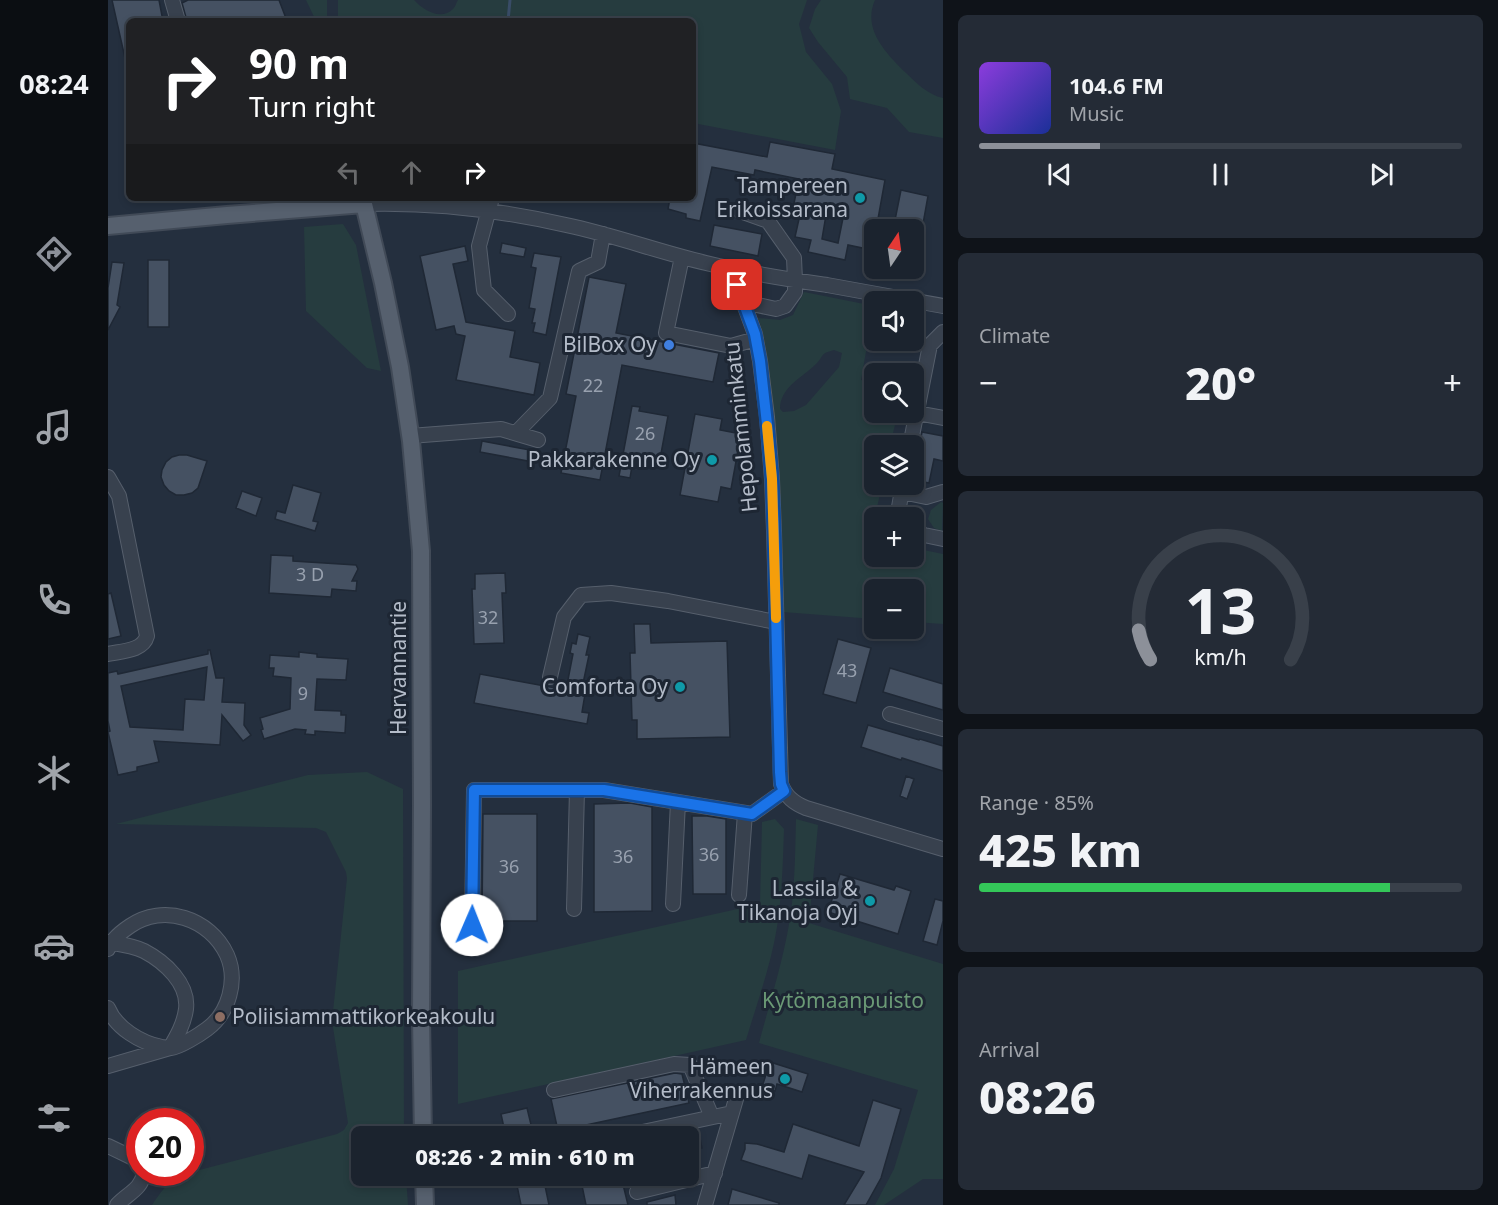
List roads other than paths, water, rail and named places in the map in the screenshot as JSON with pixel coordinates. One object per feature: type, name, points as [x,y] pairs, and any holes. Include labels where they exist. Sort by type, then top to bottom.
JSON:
[{"type":"main road","points":[[108,226],[364,204]]},
{"type":"main road","name":"Hervannantie","points":[[364,204],[400,366],[410,436],[420,550],[423,1126]]},
{"type":"main road","points":[[424,1186],[425,1205]]},
{"type":"street","points":[[172,0],[177,18]]},
{"type":"street","points":[[364,204],[490,204],[731,269],[943,306]]},
{"type":"street","points":[[490,204],[479,246],[484,290],[507,314]]},
{"type":"street","points":[[740,211],[768,221],[794,258],[795,280],[795,292],[785,306],[776,309],[743,302]]},
{"type":"street","points":[[516,433],[550,398],[579,271],[598,262],[603,234]]},
{"type":"street","points":[[682,257],[666,333],[731,346],[756,339]]},
{"type":"street","name":"Hepolamminkatu","points":[[731,269],[756,339],[767,417],[772,479],[780,772],[784,791]]},
{"type":"street","points":[[924,372],[930,345],[943,332]]},
{"type":"street","points":[[924,414],[943,418]]},
{"type":"street","points":[[410,436],[501,429],[538,440]]},
{"type":"street","points":[[108,477],[118,496],[147,636],[140,647],[108,654]]},
{"type":"street","points":[[921,495],[926,497],[943,492]]},
{"type":"street","points":[[924,535],[943,539]]},
{"type":"street","points":[[550,677],[564,617],[581,595],[611,593],[668,601],[776,622]]},
{"type":"street","points":[[890,714],[943,729]]},
{"type":"street","points":[[472,925],[474,790],[604,790],[752,814],[784,791],[789,799],[806,808],[943,849]]},
{"type":"street","points":[[574,909],[577,790]]},
{"type":"street","points":[[673,904],[678,802]]},
{"type":"street","points":[[739,895],[745,813]]},
{"type":"street","points":[[108,1066],[170,1048],[198,1036],[214,1024],[222,1014],[229,1000],[231,987],[228,956],[211,933],[193,920],[180,916],[147,917],[129,927],[109,944]]},
{"type":"street","points":[[109,944],[143,950],[174,974],[183,991],[186,1006],[183,1024],[170,1048]]},
{"type":"street","points":[[108,1008],[120,1025],[143,1041],[155,1046],[170,1048]]},
{"type":"street","points":[[554,1090],[674,1064],[690,1065],[712,1118]]},
{"type":"street","points":[[705,1205],[736,1098]]},
{"type":"street","points":[[673,1126],[732,1113]]},
{"type":"street","points":[[108,1146],[126,1155]]},
{"type":"street","points":[[637,1192],[715,1173]]},
{"type":"street","points":[[116,1202],[139,1186]]},
{"type":"waterway","points":[[508,18],[510,0]]},
{"type":"place","name":"Tampereen Erikoissarana","points":[[860,198]]},
{"type":"place","name":"BilBox Oy","points":[[669,345]]},
{"type":"place","name":"Pakkarakenne Oy","points":[[712,460]]},
{"type":"place","name":"Comforta Oy","points":[[680,687]]},
{"type":"place","name":"Lassila & Tikanoja Oyj","points":[[870,901]]},
{"type":"place","name":"Poliisiammattikorkeakoulu","points":[[220,1017]]},
{"type":"place","name":"Hämeen Viherrakennus","points":[[785,1079]]},
{"type":"park label","name":"Kytömaanpuisto","points":[[843,1001]]}]
